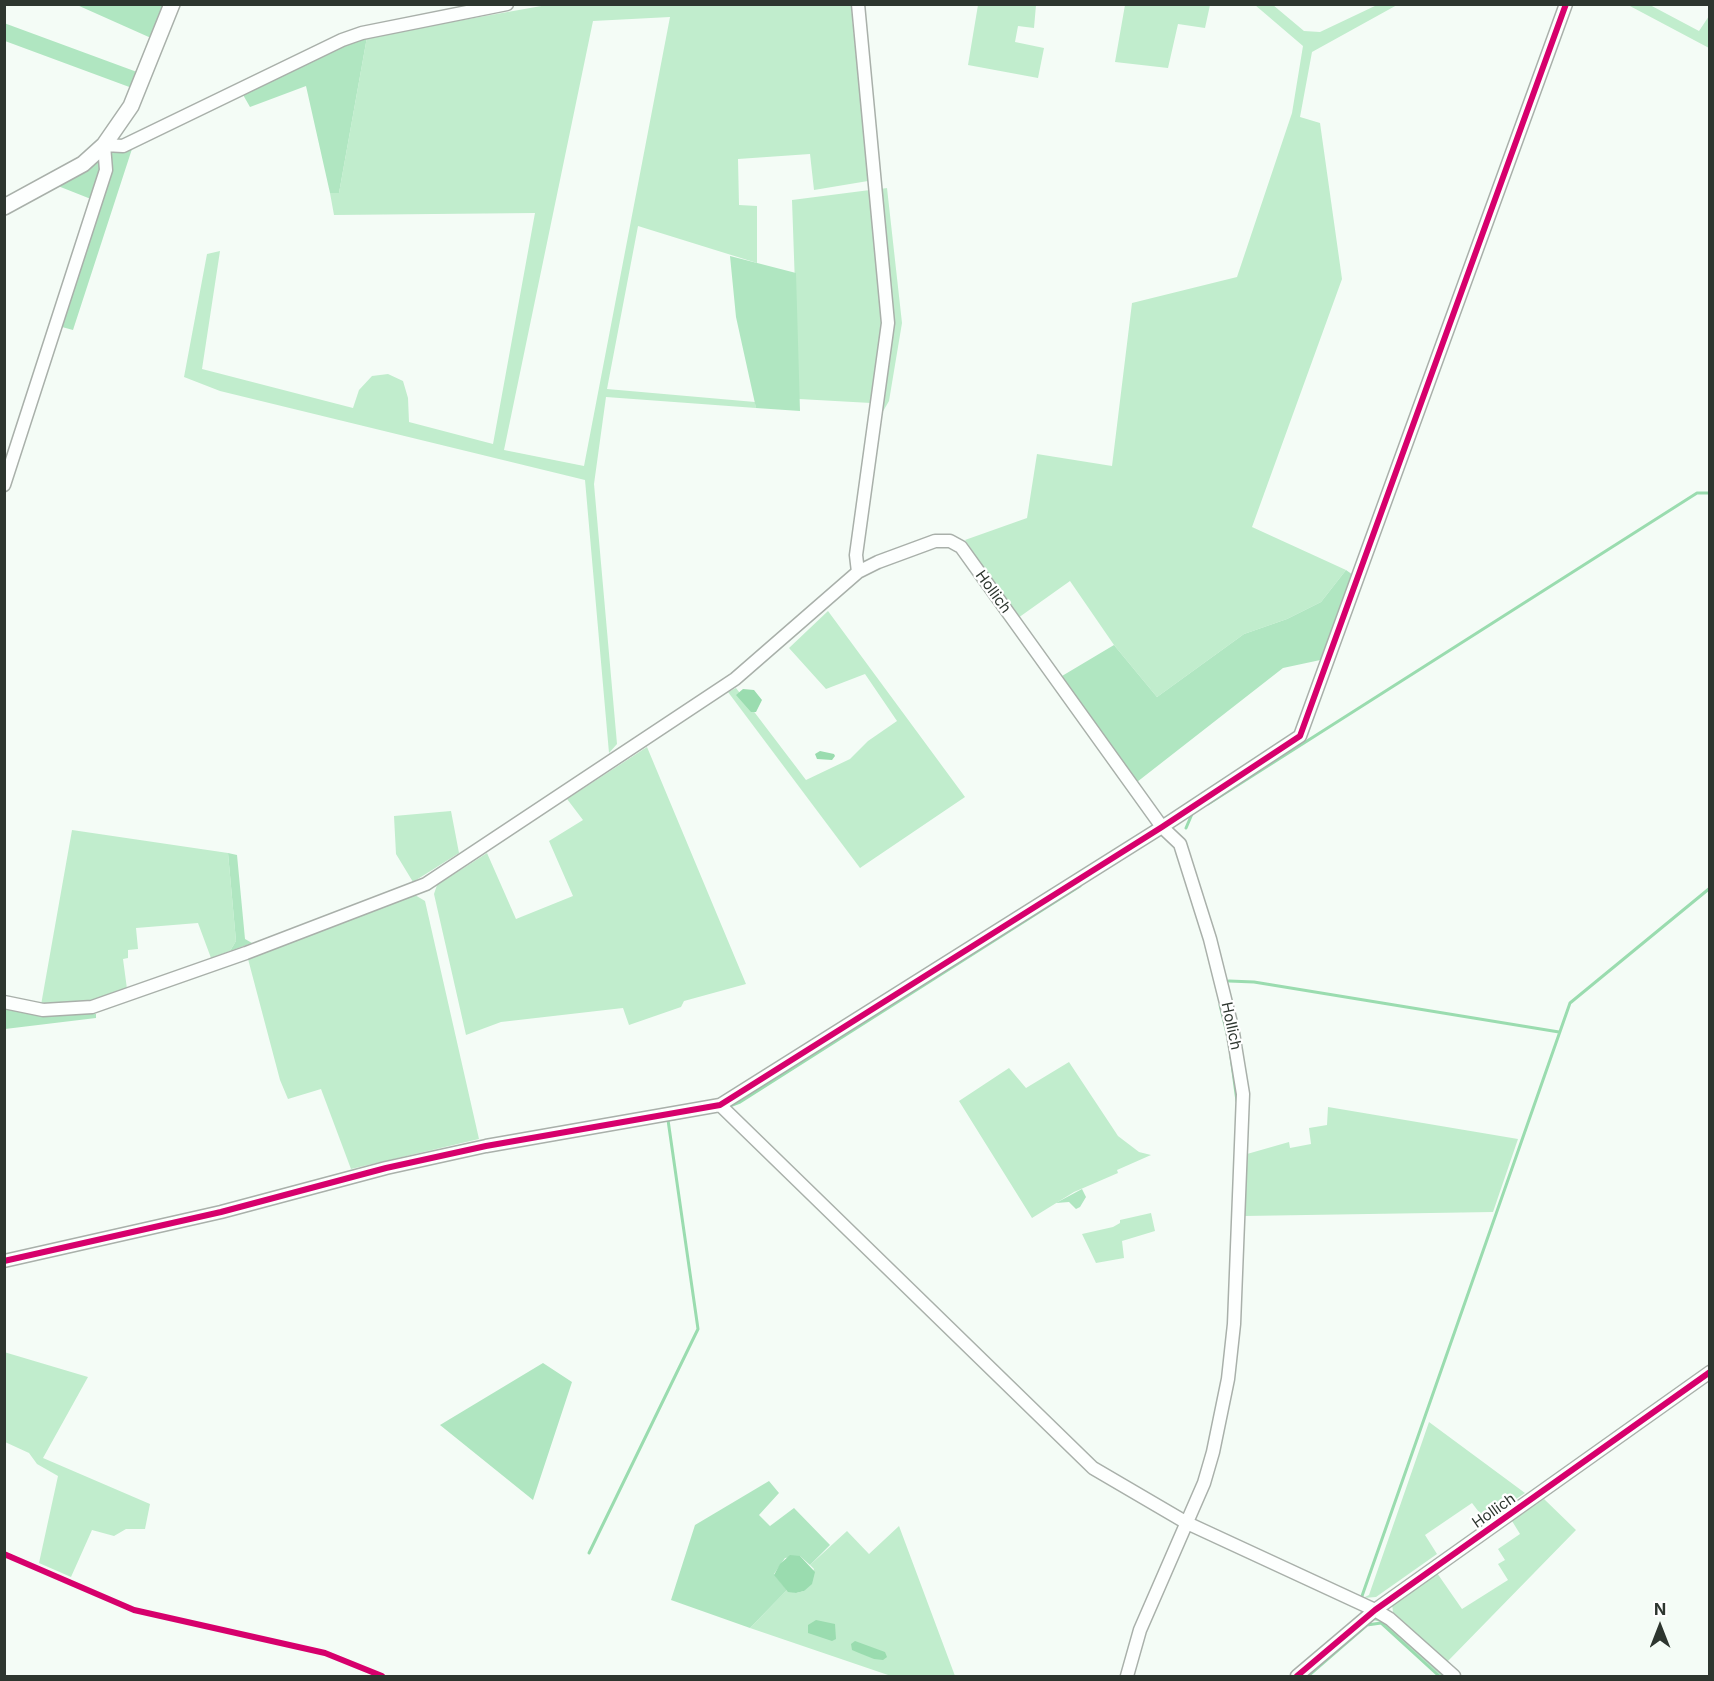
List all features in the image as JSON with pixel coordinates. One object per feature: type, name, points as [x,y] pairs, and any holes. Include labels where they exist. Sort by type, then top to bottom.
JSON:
[{"type":"main road","points":[[4,207],[82,164],[104,145],[131,106],[172,4]]},
{"type":"street","points":[[4,485],[106,170],[104,145],[123,146],[342,40],[362,33],[507,4]]},
{"type":"street","points":[[858,4],[888,324],[856,555],[858,572]]},
{"type":"street","points":[[4,1262],[222,1212],[386,1168],[486,1146],[720,1105],[1162,827],[1300,736],[1566,4]]},
{"type":"street","name":"Hollich","points":[[4,1002],[43,1010],[92,1007],[235,957],[426,884],[735,679],[858,572],[878,562],[935,541],[956,543],[1162,827],[1180,844],[1210,939],[1232,1027],[1243,1094],[1234,1324],[1228,1379],[1213,1452],[1187,1523],[1140,1630],[1127,1677]]},
{"type":"street","points":[[720,1105],[1093,1468],[1187,1523],[1375,1610],[1390,1619],[1454,1677]]},
{"type":"street","name":"Hollich","points":[[1297,1677],[1375,1610],[1710,1372]]},
{"type":"shaded area","points":[[1125,4],[1210,5],[1205,28],[1178,24],[1168,68],[1115,62]]},
{"type":"shaded area","points":[[77,5],[165,5],[151,38]]},
{"type":"shaded area","points":[[547,5],[851,5],[868,181],[814,190],[810,154],[738,159],[739,205],[757,206],[757,263],[638,226],[607,389],[755,402],[756,408],[606,397],[594,484],[617,744],[609,753],[585,480],[220,391],[184,377],[207,254],[220,251],[202,369],[353,408],[359,390],[372,376],[388,374],[403,381],[408,398],[409,422],[493,444],[535,213],[334,215],[330,193],[339,193],[367,37]],"holes":[[[670,17],[584,466],[504,450],[593,21]]]},
{"type":"shaded area","points":[[978,5],[1036,5],[1034,28],[1018,26],[1015,42],[1044,48],[1038,78],[968,65]]},
{"type":"shaded area","points":[[1255,5],[1273,5],[1304,31],[1320,32],[1377,5],[1397,5],[1312,52],[1300,117],[1320,123],[1342,279],[1252,527],[1346,570],[1321,602],[1287,619],[1244,634],[1157,697],[1114,645],[1070,581],[1018,618],[965,540],[1027,518],[1037,454],[1112,466],[1132,303],[1237,277],[1292,113],[1303,46]]},
{"type":"shaded area","points":[[1628,5],[1650,5],[1699,31],[1709,16],[1709,48]]},
{"type":"shaded area","points":[[4,23],[137,72],[132,88],[5,41]]},
{"type":"shaded area","points":[[367,37],[339,193],[330,193],[306,86],[250,107],[242,93],[338,45]]},
{"type":"shaded area","points":[[128,138],[133,146],[73,330],[62,327],[101,203],[58,186],[87,170]]},
{"type":"shaded area","points":[[887,188],[902,323],[889,401],[878,420],[892,322],[880,189]]},
{"type":"shaded area","points":[[870,190],[883,322],[871,403],[799,399],[792,200]]},
{"type":"shaded area","points":[[730,256],[796,273],[800,411],[756,408],[736,317]]},
{"type":"shaded area","points":[[1346,570],[1353,575],[1325,659],[1283,668],[1137,782],[1062,676],[1114,645],[1157,697],[1244,634],[1287,619],[1321,602]]},
{"type":"shaded area","points":[[828,611],[965,797],[860,868],[728,692],[736,688],[806,780],[850,759],[868,741],[897,721],[865,674],[826,689],[789,648]]},
{"type":"shaded area","points":[[743,689],[754,690],[762,700],[756,712],[751,712],[736,695]]},
{"type":"shaded area","points":[[647,747],[746,984],[684,1001],[681,1007],[629,1025],[623,1008],[501,1022],[466,1035],[434,894],[437,885],[487,853],[516,919],[573,896],[549,841],[583,820],[567,799]]},
{"type":"shaded area","points":[[820,751],[835,756],[832,760],[817,759],[815,754]]},
{"type":"shaded area","points":[[451,811],[459,853],[413,882],[396,854],[394,816]]},
{"type":"shaded area","points":[[72,830],[228,853],[236,941],[230,951],[211,958],[198,923],[136,928],[138,949],[128,950],[128,958],[123,959],[127,989],[94,1001],[41,1005]]},
{"type":"shaded area","points":[[228,853],[237,855],[245,939],[252,943],[230,951],[236,941]]},
{"type":"shaded area","points":[[415,895],[425,901],[479,1139],[351,1169],[321,1089],[288,1099],[280,1080],[248,959]]},
{"type":"shaded area","points":[[4,1006],[44,1014],[96,1014],[96,1018],[5,1029]]},
{"type":"shaded area","points":[[1069,1062],[1118,1136],[1139,1152],[1151,1155],[1117,1170],[1118,1173],[1074,1192],[1032,1218],[959,1101],[1009,1068],[1026,1088]]},
{"type":"shaded area","points":[[1328,1107],[1518,1139],[1493,1212],[1244,1216],[1247,1154],[1289,1142],[1290,1148],[1311,1144],[1309,1128],[1327,1125]]},
{"type":"shaded area","points":[[1082,1189],[1086,1197],[1080,1207],[1076,1209],[1069,1202],[1056,1203]]},
{"type":"shaded area","points":[[1151,1213],[1155,1231],[1122,1241],[1124,1258],[1096,1263],[1082,1234],[1113,1227],[1120,1223],[1120,1220]]},
{"type":"shaded area","points":[[4,1352],[88,1377],[43,1458],[150,1504],[145,1529],[126,1529],[114,1536],[92,1530],[71,1577],[39,1563],[58,1476],[37,1464],[29,1453],[5,1442]]},
{"type":"shaded area","points":[[543,1363],[572,1382],[533,1500],[440,1425]]},
{"type":"shaded area","points":[[1429,1422],[1525,1493],[1485,1520],[1472,1503],[1425,1535],[1437,1554],[1376,1597],[1363,1598],[1369,1595]]},
{"type":"shaded area","points":[[769,1481],[779,1493],[759,1515],[770,1526],[794,1508],[830,1545],[810,1565],[800,1556],[785,1558],[774,1574],[787,1590],[750,1628],[671,1600],[695,1525]]},
{"type":"shaded area","points":[[1544,1499],[1576,1530],[1447,1662],[1393,1612],[1392,1604],[1437,1573],[1462,1609],[1508,1580],[1498,1564],[1505,1560],[1498,1549],[1520,1534],[1512,1521]]},
{"type":"shaded area","points":[[899,1526],[955,1676],[891,1676],[750,1628],[787,1590],[796,1593],[804,1591],[814,1569],[810,1565],[847,1531],[869,1554]]},
{"type":"shaded area","points":[[790,1555],[800,1556],[815,1572],[812,1584],[804,1591],[788,1592],[774,1575],[780,1564]]},
{"type":"shaded area","points":[[1380,1617],[1449,1676],[1441,1676],[1381,1622],[1369,1619]]},
{"type":"shaded area","points":[[816,1620],[835,1624],[836,1639],[832,1641],[808,1633],[808,1625]]},
{"type":"shaded area","points":[[855,1641],[885,1652],[887,1657],[883,1660],[874,1659],[852,1650],[851,1644]]},
{"type":"waterway","points":[[1208,804],[1697,493],[1710,493]]},
{"type":"waterway","points":[[1186,828],[1192,814]]},
{"type":"waterway","points":[[727,1107],[740,1102],[1080,886]]},
{"type":"waterway","points":[[1362,1596],[1570,1003],[1710,888]]},
{"type":"waterway","points":[[1229,981],[1254,982],[1559,1032]]},
{"type":"waterway","points":[[1220,1005],[1229,1042]]},
{"type":"waterway","points":[[1231,1057],[1237,1101]]},
{"type":"waterway","points":[[589,1553],[698,1329],[668,1120],[715,1111]]},
{"type":"waterway","points":[[1308,1676],[1367,1625],[1381,1623],[1439,1676]]},
{"type":"cycle path","points":[[4,1261],[221,1212],[386,1168],[486,1146],[720,1105],[1162,827],[1300,736],[1566,4]]},
{"type":"cycle path","points":[[1297,1676],[1375,1610],[1710,1372]]},
{"type":"cycle path","points":[[4,1554],[134,1610],[325,1653],[382,1676]]}]
